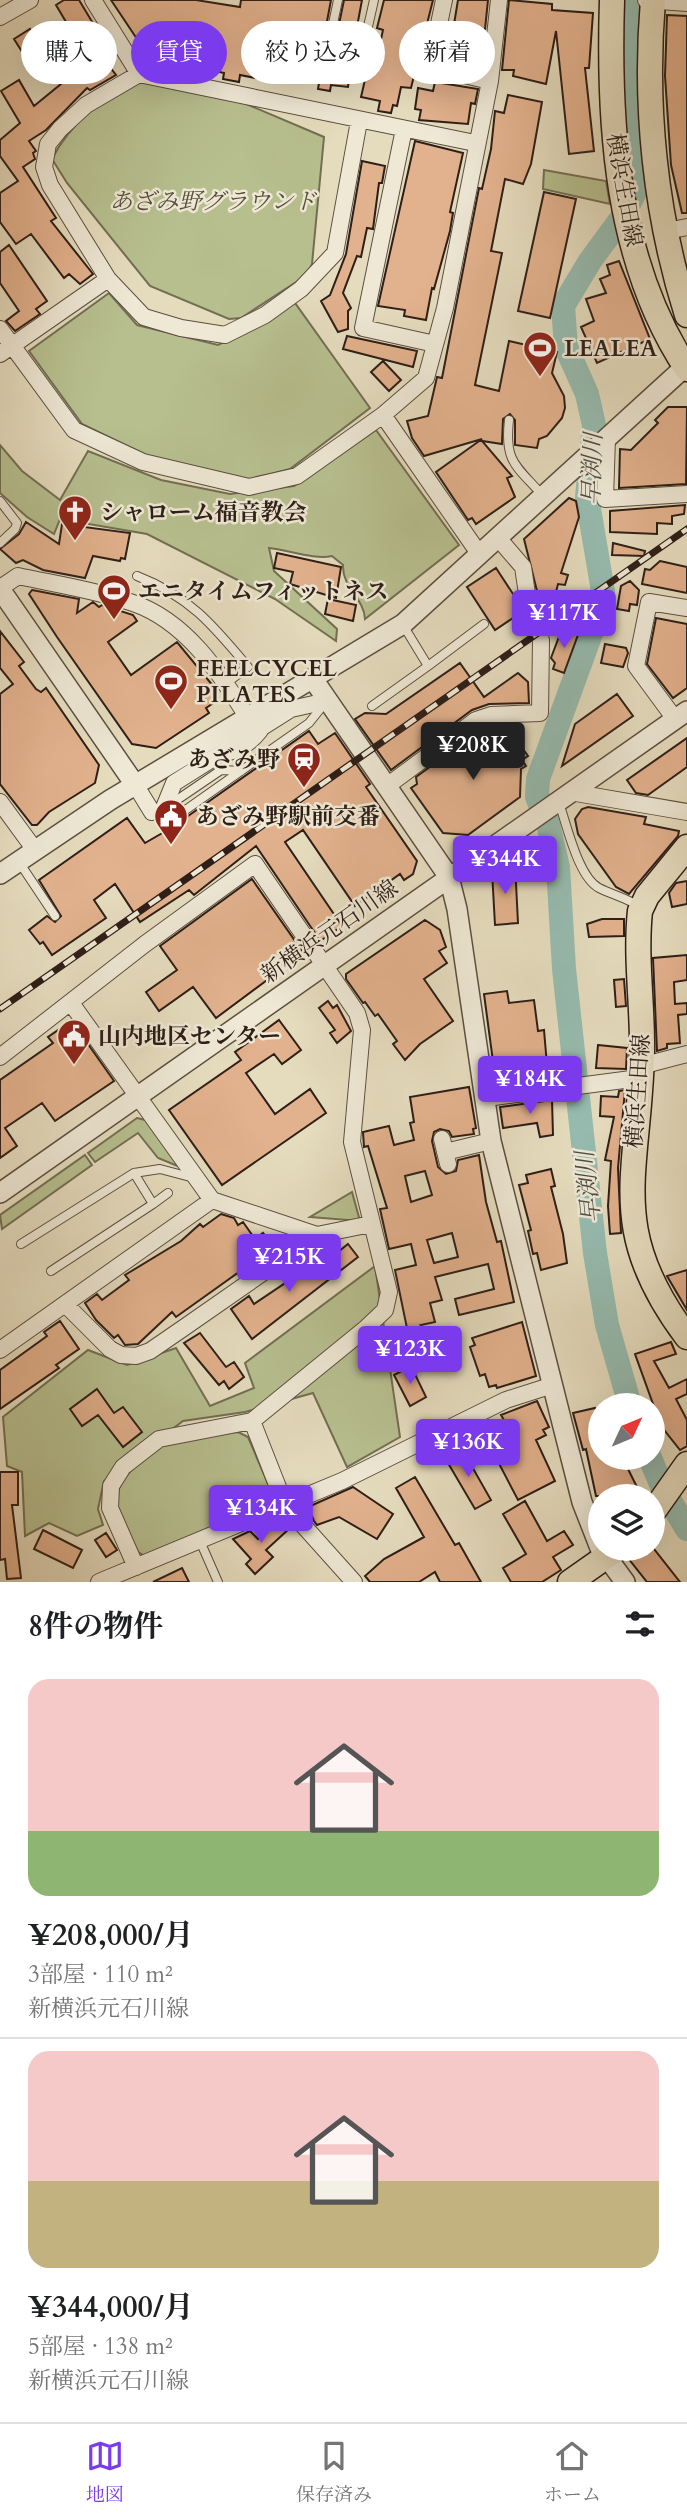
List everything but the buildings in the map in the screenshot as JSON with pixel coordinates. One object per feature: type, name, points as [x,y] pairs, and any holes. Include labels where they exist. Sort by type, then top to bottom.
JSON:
[{"type":"main road","name":"横浜生田線","points":[[612,0],[611,98],[622,190],[631,236],[654,304],[686,367]]},
{"type":"main road","name":"横浜生田線","points":[[653,0],[648,57],[649,111],[677,229],[687,315]]},
{"type":"main road","points":[[641,908],[687,847]]},
{"type":"main road","name":"横浜生田線","points":[[641,908],[638,922],[640,1072],[631,1176],[632,1214],[638,1248],[647,1270],[668,1312],[685,1332]]},
{"type":"main road","points":[[665,1495],[682,1470]]},
{"type":"main road","points":[[570,1582],[594,1561]]},
{"type":"street","points":[[0,17],[30,0]]},
{"type":"street","points":[[93,0],[131,61]]},
{"type":"street","points":[[440,21],[444,0]]},
{"type":"street","points":[[495,36],[499,0]]},
{"type":"street","points":[[646,0],[687,3]]},
{"type":"street","points":[[131,79],[86,105],[48,144],[44,167],[50,185],[108,279],[144,317],[181,328],[225,335],[265,314],[301,289],[335,253],[359,121]]},
{"type":"street","points":[[186,84],[475,143]]},
{"type":"street","points":[[0,329],[6,351],[74,430],[143,462],[249,488],[297,476],[383,415],[426,378],[489,84]]},
{"type":"street","points":[[404,130],[363,328],[435,344]]},
{"type":"street","points":[[6,351],[108,279]]},
{"type":"street","points":[[0,874],[136,786],[403,624],[686,367]]},
{"type":"street","points":[[383,415],[480,555]]},
{"type":"street","points":[[607,439],[605,499],[687,494]]},
{"type":"street","points":[[387,786],[476,720],[491,715],[540,713],[541,640],[531,621],[523,567],[498,538]]},
{"type":"street","points":[[248,718],[187,637],[134,603],[18,576],[0,589],[136,786],[158,811],[174,783],[291,709],[327,701]]},
{"type":"street","points":[[681,715],[636,666],[649,601],[687,608]]},
{"type":"street","points":[[313,680],[449,877],[457,909],[491,1141],[588,1518]]},
{"type":"street","name":"新横浜元石川線","points":[[0,1193],[681,715]]},
{"type":"street","points":[[561,798],[687,812]]},
{"type":"street","points":[[0,802],[35,850]]},
{"type":"street","points":[[0,1057],[255,864],[357,1013],[362,1030],[352,1142],[389,1292],[385,1310],[252,1421],[159,1439],[122,1467],[111,1486],[110,1508],[136,1567]]},
{"type":"street","points":[[71,1003],[212,1200],[317,1235]]},
{"type":"street","points":[[486,1098],[587,1084],[640,1072],[687,1054]]},
{"type":"street","points":[[445,1152],[491,1141]]},
{"type":"street","points":[[0,1350],[212,1200]]},
{"type":"street","points":[[66,1305],[110,1349],[121,1355],[136,1356],[150,1351],[183,1329],[317,1235],[371,1224]]},
{"type":"street","points":[[99,1582],[404,1452],[506,1400],[553,1385]]},
{"type":"street","points":[[252,1421],[285,1505],[354,1582]]},
{"type":"street","points":[[612,1561],[625,1582]]},
{"type":"lane","points":[[334,21],[338,0]]},
{"type":"lane","points":[[369,21],[374,0]]},
{"type":"lane","points":[[509,420],[506,444],[510,458],[543,496]]},
{"type":"lane","points":[[0,501],[17,523],[15,529],[0,543]]},
{"type":"lane","points":[[137,576],[166,587],[215,627],[248,667],[225,684]]},
{"type":"lane","points":[[403,624],[428,666]]},
{"type":"lane","points":[[372,706],[484,624]]},
{"type":"lane","points":[[241,771],[221,769],[158,811],[167,823],[241,771],[309,723],[327,701]]},
{"type":"lane","points":[[561,798],[583,871],[597,887],[626,897],[641,908]]},
{"type":"lane","points":[[19,862],[55,916]]},
{"type":"lane","points":[[21,1244],[134,1173],[159,1169],[197,1179]]},
{"type":"lane","points":[[134,1173],[153,1204]]},
{"type":"lane","points":[[51,1271],[168,1193]]},
{"type":"lane","points":[[200,1541],[218,1582]]},
{"type":"green space","name":"あざみ野グラウンド","points":[[131,84],[157,84],[237,100],[324,137],[312,264],[307,275],[241,318],[229,319],[150,286],[67,183],[52,159],[68,134],[99,105]]},
{"type":"green space","points":[[544,170],[606,181],[610,204],[543,189]]},
{"type":"green space","points":[[109,293],[137,325],[218,345],[269,321],[295,303],[370,408],[290,469],[250,480],[148,456],[82,424],[29,351]]},
{"type":"green space","points":[[376,430],[459,545],[365,619],[361,605],[346,580],[343,565],[332,556],[310,556],[269,548],[274,571],[337,629],[336,641],[275,599],[147,534],[60,519],[54,534],[27,517],[0,493],[0,445],[22,471],[60,500],[88,451],[161,480],[230,494],[294,486]]},
{"type":"green space","points":[[137,1118],[149,1121],[180,1167],[158,1158],[138,1133],[95,1162],[88,1153]]},
{"type":"green space","points":[[85,1155],[92,1165],[2,1229],[0,1215]]},
{"type":"green space","points":[[352,1192],[360,1221],[310,1217]]},
{"type":"green space","points":[[375,1266],[400,1437],[347,1467],[313,1393],[245,1412],[183,1421],[104,1481],[98,1509],[103,1525],[77,1536],[49,1523],[25,1536],[22,1472],[7,1466],[3,1417],[88,1350],[127,1365],[176,1348],[210,1406],[254,1388],[245,1363]]},
{"type":"green space","points":[[238,1432],[248,1437],[271,1491],[262,1508],[145,1556],[138,1552],[117,1507],[117,1496],[128,1474],[150,1453],[183,1435]]},
{"type":"waterway","name":"早渕川","points":[[627,1393],[607,1325],[595,1253],[564,969],[558,867],[548,824],[537,797],[538,779],[596,620],[603,591],[587,497],[594,425],[587,394],[566,347],[563,306],[590,261],[623,216],[635,192],[628,122],[631,0]]},
{"type":"waterway","name":"早渕川","points":[[655,1470],[664,1491],[687,1529]]},
{"type":"railway","points":[[0,1009],[687,529]]},
{"type":"place","name":"LEALEA","points":[[540,378]]},
{"type":"place","name":"シャローム福音教会","points":[[75,542]]},
{"type":"place","name":"エニタイムフィットネス","points":[[114,621]]},
{"type":"place","name":"FEELCYCEL PILATES","points":[[171,711]]},
{"type":"place","name":"あざみ野","points":[[304,789]]},
{"type":"place","name":"あざみ野駅前交番","points":[[171,846]]},
{"type":"place","name":"山内地区センター","points":[[74,1066]]}]
